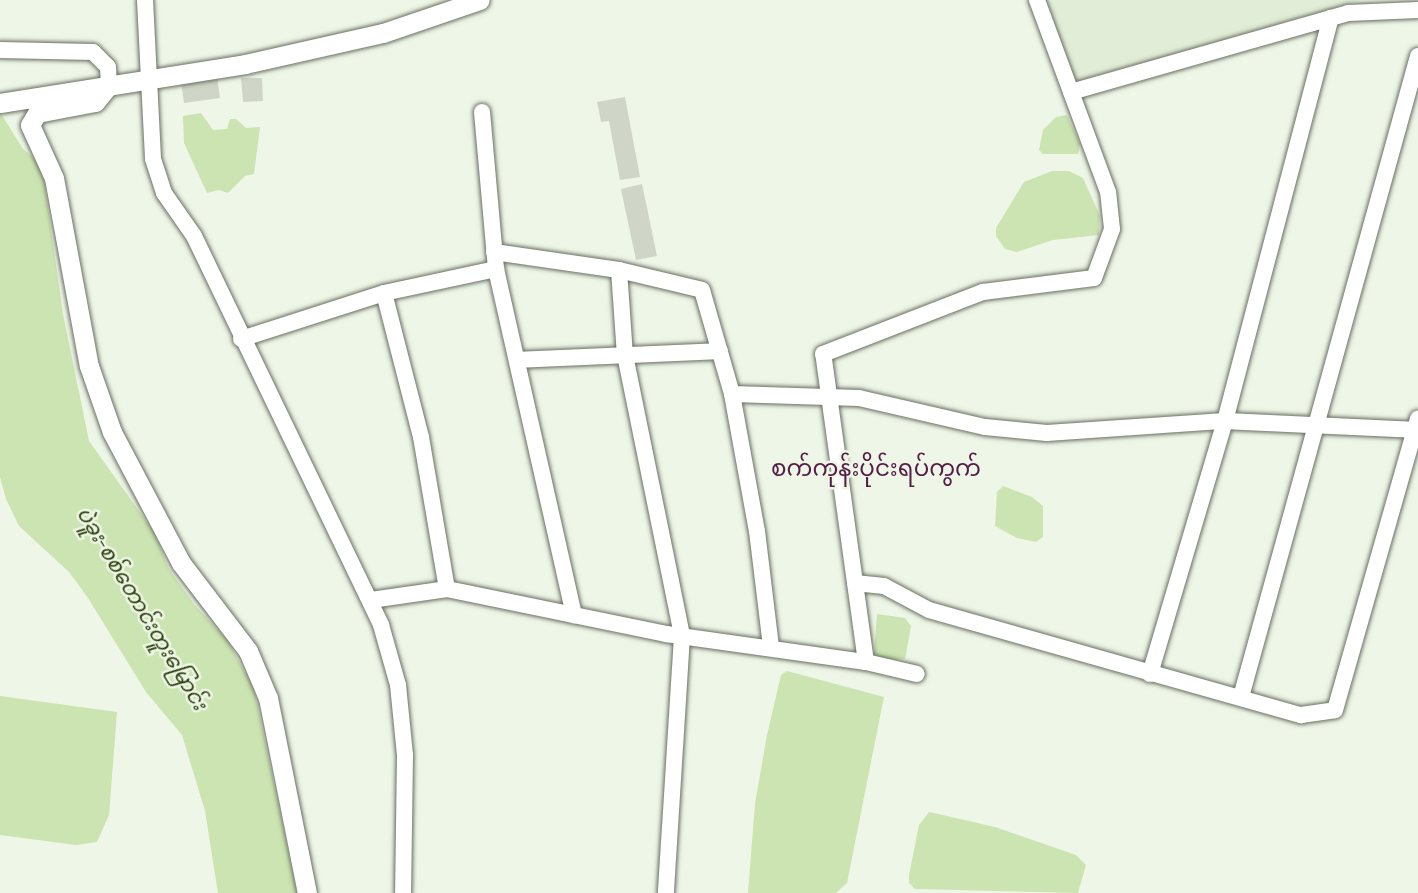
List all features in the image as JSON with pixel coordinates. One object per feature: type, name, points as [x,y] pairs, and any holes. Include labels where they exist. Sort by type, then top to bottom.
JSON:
[{"type":"street","points":[[145,0],[153,159],[164,193],[194,236],[241,338],[371,600],[398,685],[405,755],[403,893]]},
{"type":"street","points":[[5,102],[245,64],[383,33],[480,0]]},
{"type":"street","points":[[866,662],[823,354],[983,292],[1094,278],[1112,229],[1108,192],[1037,0]]},
{"type":"street","points":[[1071,93],[1331,18],[1418,10]]},
{"type":"street","points":[[1150,674],[1225,421],[1331,18]]},
{"type":"street","points":[[0,50],[93,52],[108,67],[109,85],[94,102],[37,113],[30,125],[54,178],[89,366],[112,432],[181,563],[248,651],[268,698],[307,893]]},
{"type":"street","points":[[1241,698],[1320,424],[1418,56]]},
{"type":"street","points":[[482,112],[496,270],[573,615]]},
{"type":"street","points":[[494,251],[619,270],[702,290],[732,394],[757,531],[771,647]]},
{"type":"street","points":[[241,338],[384,293],[496,270]]},
{"type":"street","points":[[619,270],[625,355],[682,636],[666,893]]},
{"type":"street","points":[[384,293],[421,437],[447,589]]},
{"type":"street","points":[[517,360],[720,351]]},
{"type":"street","points":[[732,394],[829,395],[985,427],[1046,433],[1225,421],[1417,426],[1335,710],[1301,715],[929,610],[884,586],[855,583]]},
{"type":"street","points":[[371,600],[447,589],[682,636],[866,662],[917,674]]},
{"type":"shaded area","points":[[1043,0],[1360,0],[1075,85]]},
{"type":"water","name":"ပဲခူး-စစ်တောင်းတူးမြောင်း","points":[[0,112],[23,149],[42,165],[63,314],[89,441],[154,532],[169,569],[194,604],[227,640],[254,689],[297,893],[218,893],[205,811],[182,735],[146,692],[69,572],[19,526],[6,499],[0,477]]},
{"type":"water","points":[[201,113],[213,130],[227,129],[230,119],[236,119],[246,128],[260,127],[254,174],[245,176],[228,193],[219,190],[207,193],[184,143],[183,116]]},
{"type":"water","points":[[1067,115],[1080,144],[1078,154],[1043,154],[1039,150],[1043,130],[1056,117]]},
{"type":"water","points":[[1052,171],[1069,171],[1083,178],[1100,216],[1099,235],[1053,240],[1017,252],[1005,249],[996,236],[996,228],[1024,182]]},
{"type":"water","points":[[1003,486],[1032,497],[1043,506],[1043,537],[1036,542],[1017,538],[995,526],[997,492]]},
{"type":"water","points":[[877,614],[905,618],[911,626],[905,659],[880,660],[874,653]]},
{"type":"water","points":[[787,671],[884,697],[847,883],[836,893],[748,893],[755,804],[767,735],[781,675]]},
{"type":"water","points":[[0,696],[117,712],[109,815],[97,842],[76,845],[0,835]]},
{"type":"water","points":[[929,812],[995,827],[1076,855],[1086,865],[1078,893],[915,889],[909,883],[909,875],[919,825]]},
{"type":"building","points":[[217,76],[220,98],[184,103],[181,81]]},
{"type":"building","points":[[241,78],[262,78],[263,101],[243,102]]},
{"type":"building","points":[[625,97],[640,177],[620,180],[609,121],[601,122],[597,102]]},
{"type":"building","points":[[642,184],[657,256],[636,260],[621,189]]},
{"type":"district","name":"စက်ကုန်းပိုင်းရပ်ကွက်","points":[[876,467]]}]
